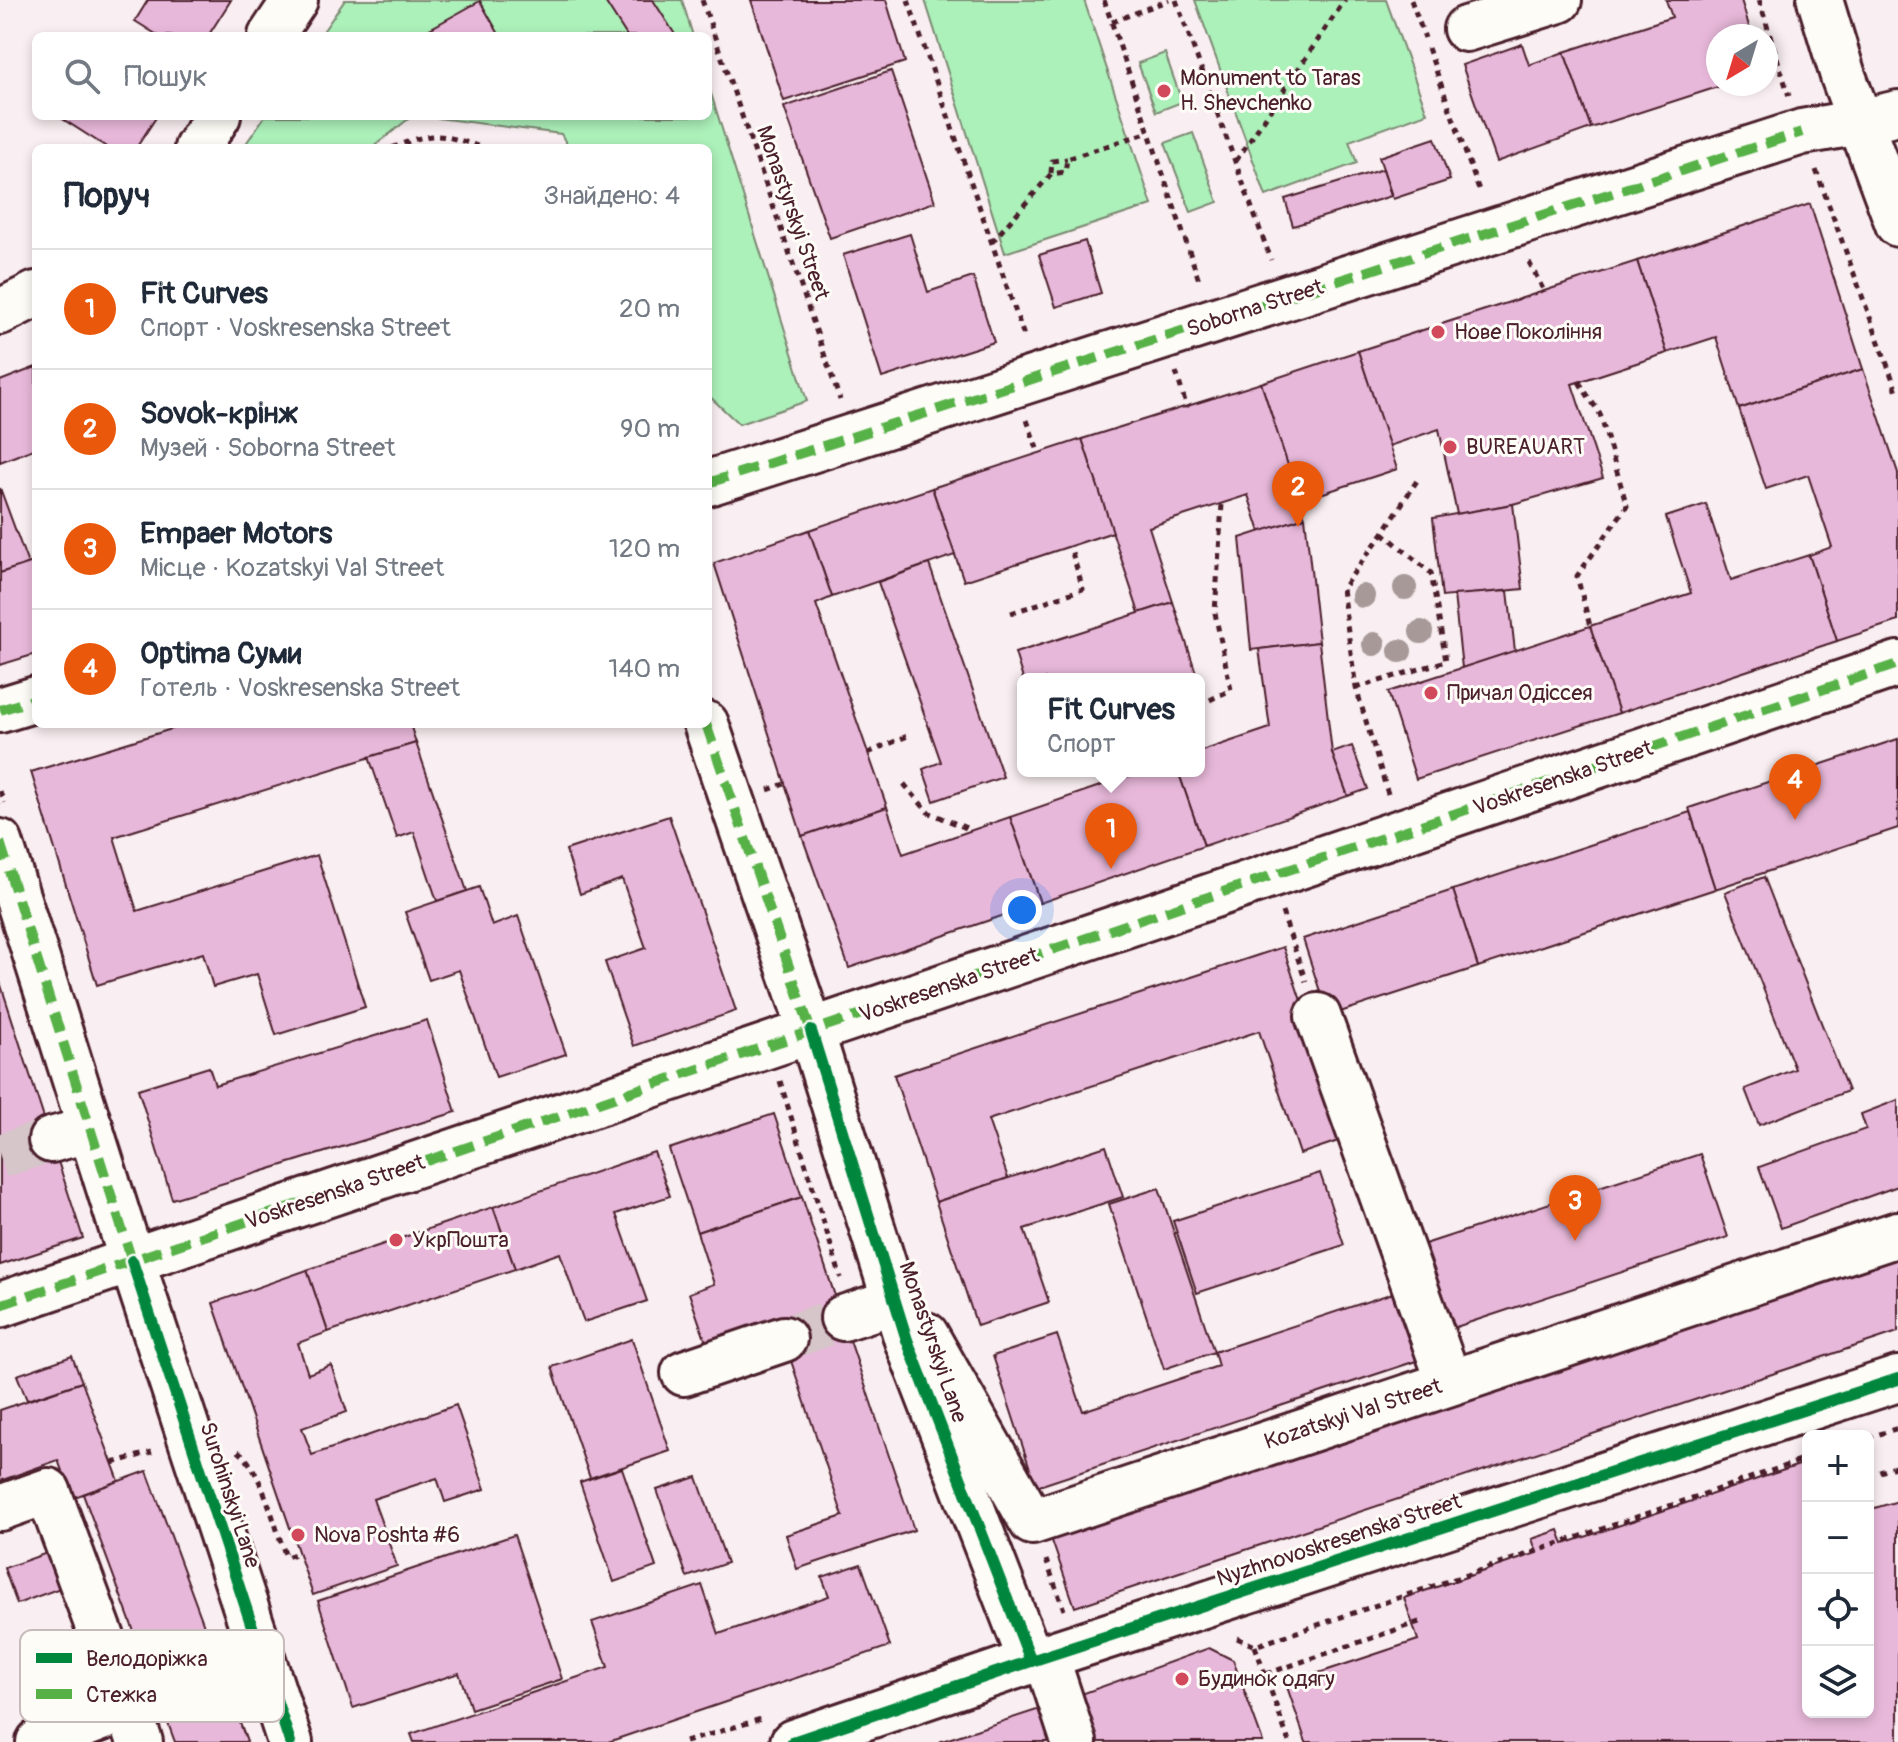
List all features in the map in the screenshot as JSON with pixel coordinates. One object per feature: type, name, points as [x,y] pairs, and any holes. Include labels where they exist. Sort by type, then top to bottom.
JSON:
[{"type":"street","points":[[274,32],[295,0]]},
{"type":"street","points":[[1466,29],[1559,0]]},
{"type":"street","points":[[1820,0],[1879,118],[1898,224]]},
{"type":"street","name":"Soborna Street","points":[[712,482],[1802,132],[1879,118]]},
{"type":"street","points":[[200,144],[215,120]]},
{"type":"street","points":[[0,312],[32,296]]},
{"type":"street","name":"Voskresenska Street","points":[[0,1305],[1898,664]]},
{"type":"street","points":[[0,710],[32,700]]},
{"type":"street","name":"Monastyrskyi Lane","points":[[707,728],[811,1031],[901,1321],[1049,1647],[1074,1742]]},
{"type":"street","name":"Surohinskyi Lane","points":[[0,842],[71,1134],[132,1261],[253,1630]]},
{"type":"street","points":[[1318,1016],[1449,1382]]},
{"type":"street","name":"Kozatskyi Val Street","points":[[1032,1522],[1898,1234]]},
{"type":"street","points":[[848,1316],[901,1321],[926,1335],[1032,1522]]},
{"type":"street","points":[[684,1373],[784,1339]]},
{"type":"street","name":"Nyzhnovoskresenska Street","points":[[793,1742],[903,1724],[1049,1647],[1898,1379]]},
{"type":"street","points":[[0,1508],[48,1491],[99,1630]]},
{"type":"street","name":"Surohinskyi Lane","points":[[283,1722],[290,1742]]},
{"type":"street","points":[[39,1742],[134,1725]]},
{"type":"path","points":[[908,0],[1038,377]]},
{"type":"path","points":[[1104,0],[1213,321]]},
{"type":"path","points":[[1112,22],[1169,0]]},
{"type":"path","points":[[1176,0],[1285,298]]},
{"type":"path","points":[[1235,162],[1345,0]]},
{"type":"path","points":[[1411,0],[1494,231]]},
{"type":"path","points":[[1759,0],[1802,132],[1898,394]]},
{"type":"path","points":[[992,243],[1051,174],[1052,161],[1149,132]]},
{"type":"path","points":[[402,144],[443,134],[472,144]]},
{"type":"path","points":[[1051,174],[1065,172],[1067,159]]},
{"type":"path","points":[[1579,382],[1600,414],[1627,506],[1577,576],[1590,626]]},
{"type":"path","points":[[1400,833],[1356,688],[1342,589],[1418,479]]},
{"type":"path","points":[[1205,702],[1231,690],[1215,613],[1222,504]]},
{"type":"path","points":[[1356,688],[1446,661],[1431,573],[1383,533]]},
{"type":"path","points":[[1011,613],[1083,589],[1070,546]]},
{"type":"path","points":[[868,753],[912,734]]},
{"type":"path","points":[[904,784],[928,812],[971,830]]},
{"type":"path","points":[[1270,877],[1318,1016]]},
{"type":"path","points":[[769,1046],[848,1316]]},
{"type":"path","points":[[1874,1436],[1898,1428]]},
{"type":"path","points":[[227,1444],[243,1454],[252,1468],[286,1557],[298,1553]]},
{"type":"path","points":[[1227,1634],[1255,1646],[1802,1460]]},
{"type":"path","points":[[1874,1474],[1898,1466]]},
{"type":"path","points":[[1032,1522],[1049,1647]]},
{"type":"path","points":[[1266,1674],[1422,1621]]},
{"type":"path","points":[[1255,1646],[1289,1742]]},
{"type":"green space","points":[[345,0],[682,0],[692,32],[323,32]]},
{"type":"green space","points":[[925,0],[1084,0],[1152,205],[1005,253]]},
{"type":"green space","points":[[1195,0],[1386,0],[1427,113],[1349,141],[1357,163],[1266,196]]},
{"type":"green space","points":[[1165,53],[1182,102],[1156,112],[1138,63]]},
{"type":"green space","points":[[712,97],[807,401],[739,424],[712,399],[712,144],[567,144],[561,134],[453,120],[712,120]]},
{"type":"green space","points":[[262,120],[407,120],[377,144],[246,144]]},
{"type":"green space","points":[[1193,133],[1218,202],[1191,212],[1165,143]]},
{"type":"building","points":[[148,0],[231,0],[211,32],[153,32],[135,21]]},
{"type":"building","points":[[604,0],[653,0],[673,32],[624,32]]},
{"type":"building","points":[[751,0],[886,0],[905,62],[784,101]]},
{"type":"building","points":[[1666,0],[1741,0],[1748,24],[1706,24],[1706,91],[1591,128],[1564,52],[1672,17]]},
{"type":"building","points":[[480,1],[498,32],[424,32]]},
{"type":"building","points":[[1522,44],[1529,65],[1564,52],[1591,128],[1496,162],[1462,65]]},
{"type":"building","points":[[891,71],[935,202],[830,238],[784,107]]},
{"type":"building","points":[[64,120],[154,120],[139,144],[102,144]]},
{"type":"building","points":[[1435,138],[1450,180],[1393,199],[1379,157]]},
{"type":"building","points":[[1383,169],[1391,196],[1293,226],[1285,199]]},
{"type":"building","points":[[1810,204],[1863,369],[1739,409],[1716,337],[1667,353],[1637,261]]},
{"type":"building","points":[[910,234],[928,292],[973,277],[994,342],[882,378],[843,255]]},
{"type":"building","points":[[1085,241],[1101,293],[1056,307],[1039,255]]},
{"type":"building","points":[[1637,261],[1667,353],[1572,384],[1603,478],[1513,504],[1457,514],[1439,429],[1389,446],[1358,351]]},
{"type":"building","points":[[1358,351],[1397,469],[1299,501],[1261,383]]},
{"type":"building","points":[[32,369],[32,450],[0,462],[0,381]]},
{"type":"building","points":[[1863,369],[1898,473],[1898,621],[1837,641],[1809,555],[1832,547],[1808,475],[1766,489],[1739,409]]},
{"type":"building","points":[[1261,383],[1305,517],[1260,532],[1248,495],[1149,527],[1173,602],[1139,613],[1082,439]]},
{"type":"building","points":[[1082,439],[1113,532],[964,581],[932,488]]},
{"type":"building","points":[[0,488],[28,564],[0,573]]},
{"type":"building","points":[[932,488],[955,555],[832,597],[809,530]]},
{"type":"building","points":[[1513,504],[1523,589],[1442,597],[1433,518]]},
{"type":"building","points":[[1706,504],[1731,580],[1809,555],[1837,641],[1619,713],[1590,626],[1691,593],[1666,517]]},
{"type":"building","points":[[1305,517],[1319,642],[1251,650],[1240,538]]},
{"type":"building","points":[[809,530],[832,597],[816,604],[887,807],[802,836],[714,563]]},
{"type":"building","points":[[32,562],[32,655],[0,665],[0,573]]},
{"type":"building","points":[[929,564],[1003,777],[934,801],[923,769],[941,762],[878,582]]},
{"type":"building","points":[[1508,591],[1515,651],[1462,668],[1454,595]]},
{"type":"building","points":[[1173,602],[1196,673],[1021,673],[1015,653]]},
{"type":"building","points":[[1590,626],[1619,713],[1416,779],[1388,692]]},
{"type":"building","points":[[1319,642],[1332,753],[1348,796],[1204,846],[1180,777],[1205,777],[1205,750],[1270,728],[1259,649]]},
{"type":"building","points":[[175,728],[411,728],[416,743],[114,837],[137,911],[317,855],[365,1007],[276,1035],[257,974],[213,987],[203,953],[97,985],[31,772]]},
{"type":"building","points":[[1898,739],[1898,828],[1715,889],[1689,808]]},
{"type":"building","points":[[416,743],[467,891],[437,901],[414,832],[397,838],[369,757]]},
{"type":"building","points":[[1352,746],[1368,789],[1348,796],[1332,753]]},
{"type":"building","points":[[1126,777],[1180,777],[1204,846],[1040,903],[1010,817]]},
{"type":"building","points":[[887,807],[903,854],[1010,817],[1040,903],[849,968],[802,836]]},
{"type":"building","points":[[1690,812],[1715,889],[1478,967],[1453,890]]},
{"type":"building","points":[[669,816],[736,1011],[634,1046],[605,962],[646,948],[622,879],[580,894],[566,850]]},
{"type":"building","points":[[1764,877],[1848,1091],[1759,1125],[1745,1089],[1795,1069],[1725,892]]},
{"type":"building","points":[[479,887],[492,926],[518,916],[566,1054],[496,1077],[459,970],[429,980],[405,912]]},
{"type":"building","points":[[1453,890],[1478,967],[1328,1016],[1303,939]]},
{"type":"building","points":[[1283,947],[1347,1138],[1300,1154],[1259,1031],[988,1120],[1008,1178],[936,1202],[894,1075]]},
{"type":"building","points":[[0,982],[51,1140],[0,1156]]},
{"type":"building","points":[[427,1020],[456,1112],[172,1199],[138,1089],[209,1067],[215,1085]]},
{"type":"building","points":[[1898,1100],[1898,1186],[1781,1228],[1759,1167],[1866,1129],[1861,1114]]},
{"type":"building","points":[[774,1114],[802,1197],[697,1232],[669,1149]]},
{"type":"building","points":[[51,1140],[83,1238],[0,1265],[0,1156]]},
{"type":"building","points":[[1106,1146],[1123,1197],[1024,1229],[1049,1302],[977,1326],[936,1202]]},
{"type":"building","points":[[654,1152],[670,1196],[616,1214],[647,1301],[584,1322],[560,1253],[515,1269],[493,1207]]},
{"type":"building","points":[[1700,1154],[1728,1237],[1450,1329],[1422,1245]]},
{"type":"building","points":[[1320,1173],[1344,1245],[1197,1293],[1173,1221]]},
{"type":"building","points":[[1159,1188],[1214,1352],[1164,1369],[1109,1204]]},
{"type":"building","points":[[802,1197],[839,1308],[709,1351],[689,1293],[714,1284],[697,1232]]},
{"type":"building","points":[[493,1207],[515,1269],[328,1332],[307,1270]]},
{"type":"building","points":[[1898,1259],[1898,1332],[1075,1607],[1051,1538]]},
{"type":"building","points":[[307,1270],[328,1332],[298,1343],[308,1374],[331,1365],[347,1412],[302,1428],[312,1455],[456,1405],[485,1489],[445,1502],[437,1478],[373,1499],[397,1566],[313,1595],[213,1303]]},
{"type":"building","points":[[1396,1292],[1419,1360],[1036,1487],[993,1356],[1057,1335],[1083,1411],[1218,1366],[1214,1352]]},
{"type":"building","points":[[839,1308],[914,1530],[797,1569],[786,1535],[843,1516],[780,1328]]},
{"type":"building","points":[[632,1339],[670,1451],[590,1478],[552,1367]]},
{"type":"building","points":[[72,1356],[82,1382],[27,1400],[17,1375]]},
{"type":"building","points":[[82,1382],[119,1481],[72,1498],[58,1460],[0,1481],[0,1410]]},
{"type":"building","points":[[1802,1464],[1802,1718],[1874,1718],[1874,1508],[1898,1501],[1898,1742],[1306,1742],[1286,1684],[1418,1640],[1404,1598],[1537,1553],[1532,1539],[1559,1530],[1564,1544]]},
{"type":"building","points":[[622,1468],[656,1567],[614,1582],[580,1482]]},
{"type":"building","points":[[147,1471],[206,1630],[133,1630],[83,1494]]},
{"type":"building","points":[[697,1477],[727,1563],[687,1577],[657,1490]]},
{"type":"building","points":[[514,1535],[562,1679],[471,1709],[459,1673],[353,1708],[318,1601]]},
{"type":"building","points":[[50,1552],[63,1587],[17,1604],[4,1568]]},
{"type":"building","points":[[861,1564],[890,1646],[608,1742],[414,1742],[411,1734],[608,1667],[592,1622],[702,1585],[719,1634],[829,1596],[822,1577]]},
{"type":"building","name":"Будинок одягу","points":[[1209,1648],[1233,1660],[1263,1742],[1087,1742],[1073,1697]]},
{"type":"building","points":[[1043,1708],[1054,1742],[939,1742],[942,1741]]},
{"type":"building","points":[[168,1722],[240,1722],[247,1742],[175,1742]]},
{"type":"tunnel","points":[[0,1156],[51,1140]]},
{"type":"tunnel","points":[[784,1339],[843,1318]]},
{"type":"marked path","points":[[712,482],[1802,132]]},
{"type":"marked path","points":[[0,1305],[1898,664]]},
{"type":"marked path","points":[[0,710],[32,700]]},
{"type":"marked path","points":[[707,728],[811,1031]]},
{"type":"marked path","points":[[0,842],[132,1261]]},
{"type":"cycle path","points":[[811,1031],[907,1340],[1031,1661]]},
{"type":"cycle path","points":[[132,1261],[253,1630]]},
{"type":"cycle path","points":[[793,1742],[1031,1661],[1898,1379]]},
{"type":"cycle path","points":[[283,1722],[290,1742]]},
{"type":"place","name":"Monument to Taras H. Shevchenko","points":[[1164,91]]},
{"type":"place","name":"Нове Покоління","points":[[1438,332]]},
{"type":"place","name":"BUREAUART","points":[[1450,447]]},
{"type":"place","name":"Sovok-крінж","points":[[1298,527]]},
{"type":"place","name":"Причал Одіссея","points":[[1431,693]]},
{"type":"place","name":"Optima Суми","points":[[1795,820]]},
{"type":"place","name":"Fit Curves","points":[[1111,869]]},
{"type":"place","name":"УкрПошта","points":[[396,1240]]},
{"type":"place","name":"Empaer Motors","points":[[1575,1241]]},
{"type":"place","name":"Nova Poshta #6","points":[[298,1535]]},
{"type":"place","name":"Будинок одягу","points":[[1182,1679]]}]
